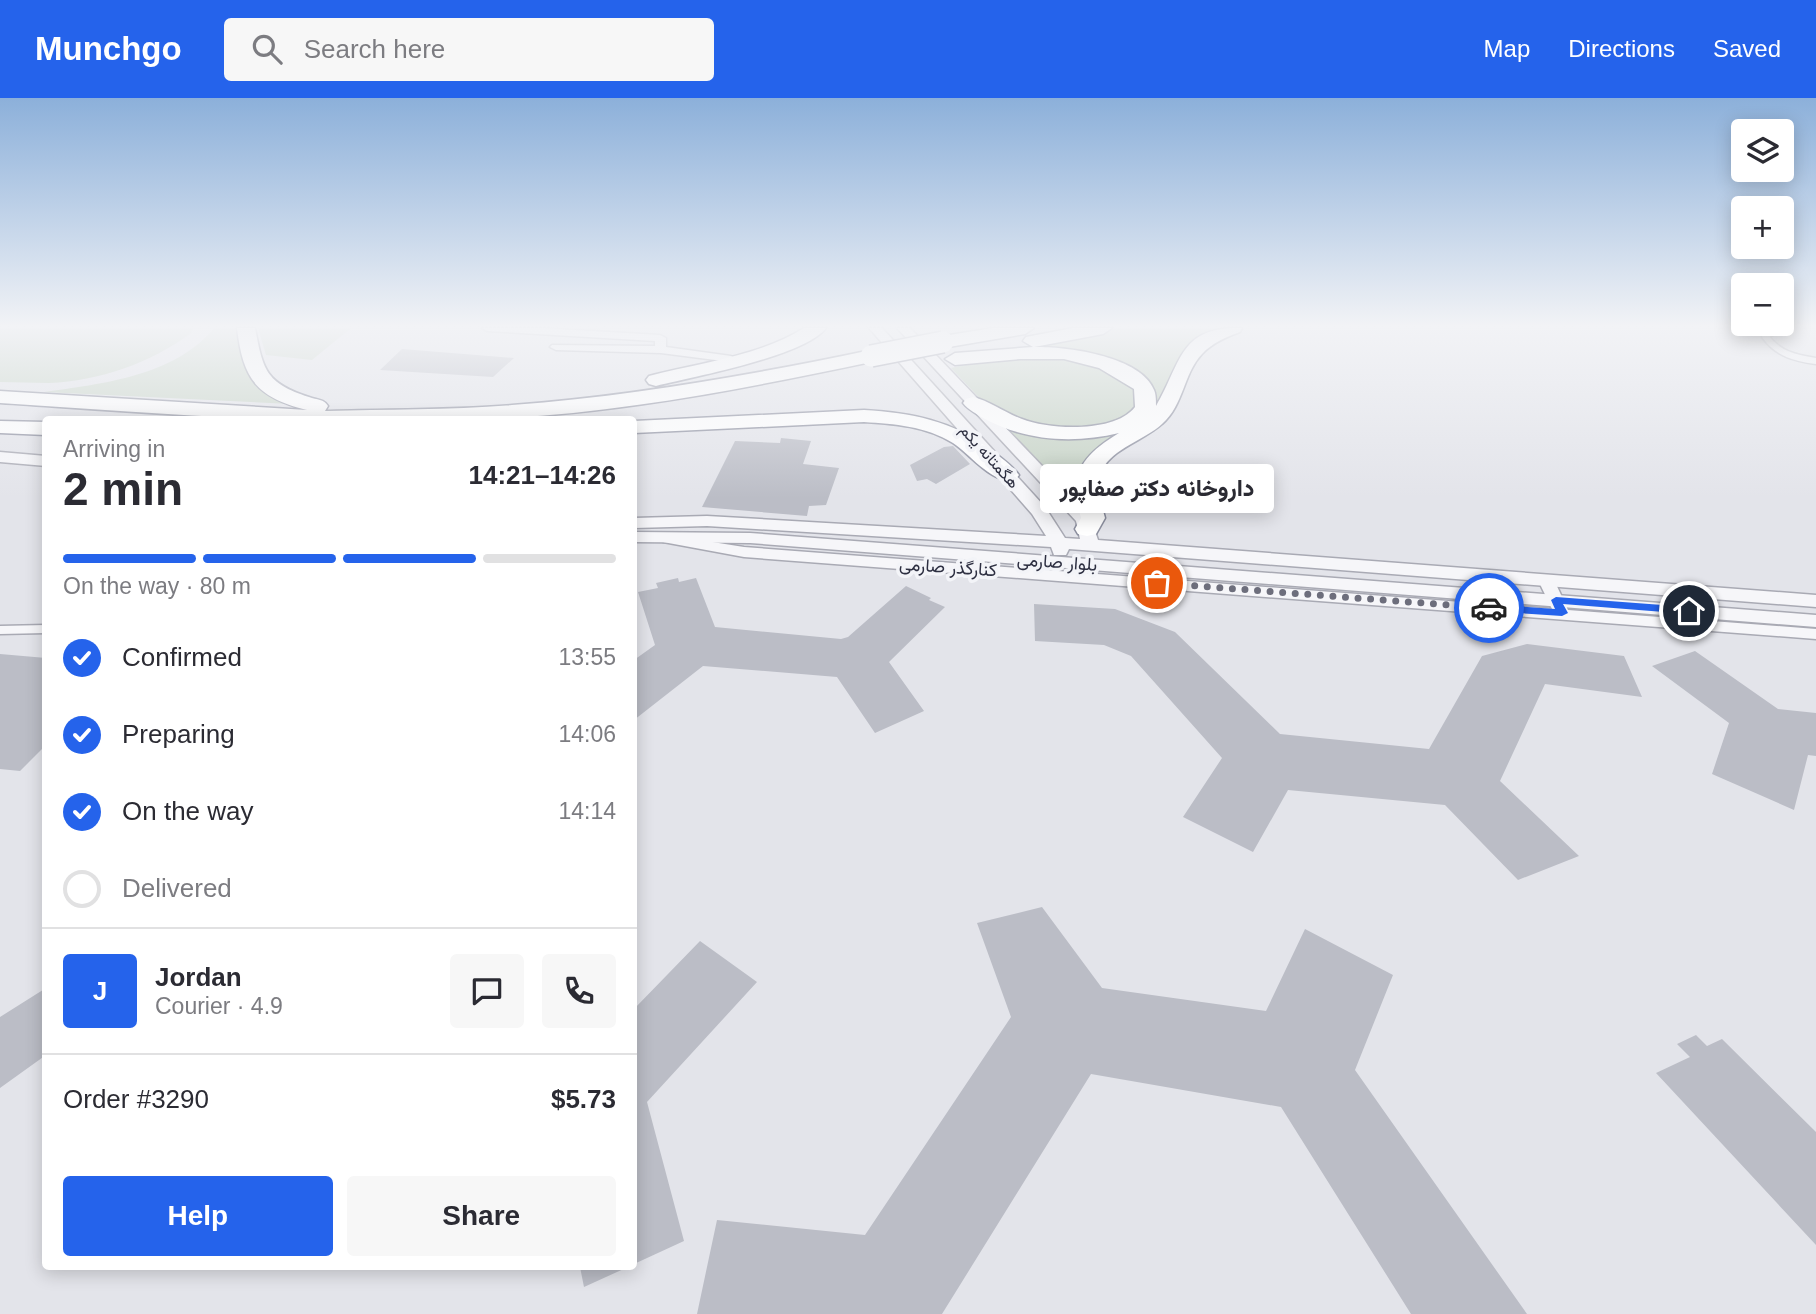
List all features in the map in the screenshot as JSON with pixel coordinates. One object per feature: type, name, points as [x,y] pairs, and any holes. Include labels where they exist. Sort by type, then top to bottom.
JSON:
[{"type":"highway","points":[[270,385],[277,391],[305,403],[323,407],[419,413],[635,385]]},
{"type":"highway","points":[[347,416],[509,412],[586,405],[734,385]]},
{"type":"highway","points":[[630,416],[817,385]]},
{"type":"highway","points":[[972,403],[1015,425],[1052,433],[1074,434],[1110,430],[1135,420],[1146,403],[1146,393],[1140,385]]},
{"type":"highway","points":[[1089,536],[1093,518],[1086,489],[1089,473],[1096,461],[1158,418],[1179,385]]},
{"type":"highway","points":[[0,397],[307,416]]},
{"type":"highway","points":[[0,410],[42,420]]},
{"type":"highway","points":[[637,428],[864,416],[894,417],[943,428],[974,445],[1007,475]]},
{"type":"highway","points":[[0,427],[42,422]]},
{"type":"street","name":"هگمتانه یکم","points":[[926,385],[1026,497],[1060,552]]},
{"type":"street","name":"هگمتانه یکم","points":[[955,385],[1084,520],[1096,564]]},
{"type":"street","points":[[0,457],[42,461]]},
{"type":"street","points":[[998,538],[1020,528],[1028,520],[1026,497]]},
{"type":"street","points":[[637,510],[707,521]]},
{"type":"street","name":"بلوار صارمی","points":[[637,523],[707,521],[998,538],[1060,552],[1096,564],[1528,598],[1559,607],[1588,603],[1816,621]]},
{"type":"street","name":"بلوار صارمی","points":[[637,537],[750,538],[1060,552],[1089,536],[1135,549],[1816,601]]},
{"type":"street","name":"کنارگذر صارمی","points":[[668,539],[744,552],[1559,607],[1816,634]]},
{"type":"street","points":[[1518,580],[1528,598]]},
{"type":"street","points":[[1547,582],[1559,607]]},
{"type":"street","points":[[1578,584],[1588,603]]},
{"type":"lane","points":[[0,630],[42,629]]},
{"type":"green space","points":[[89,385],[258,385],[292,404],[44,392]]},
{"type":"green space","points":[[967,385],[1127,385],[1138,392],[1134,413],[1098,428],[1047,429],[988,407]]},
{"type":"green space","points":[[1135,385],[1169,385],[1149,417],[1153,404]]},
{"type":"green space","points":[[1003,423],[1122,431],[1106,447],[1084,509]]},
{"type":"building","points":[[781,438],[811,441],[803,464],[839,468],[826,505],[809,506],[807,516],[702,507],[735,441],[780,443]]},
{"type":"building","points":[[953,446],[970,464],[936,484],[927,479],[917,481],[910,465],[944,447]]},
{"type":"building","points":[[678,578],[679,582],[696,578],[715,627],[841,639],[848,637],[906,586],[945,607],[889,662],[924,711],[875,733],[837,677],[703,666],[637,718],[637,658],[655,645],[638,592],[658,588],[656,583]]},
{"type":"building","points":[[1034,604],[1115,609],[1175,632],[1280,734],[1429,749],[1482,656],[1527,644],[1624,656],[1642,697],[1545,684],[1500,781],[1579,856],[1518,880],[1445,805],[1288,790],[1253,852],[1183,817],[1222,758],[1131,656],[1104,645],[1035,641]]},
{"type":"building","points":[[1695,651],[1778,709],[1816,713],[1816,756],[1808,755],[1794,810],[1712,774],[1729,723],[1652,666]]},
{"type":"building","points":[[0,654],[42,658],[42,749],[20,771],[0,769]]},
{"type":"building","points":[[1042,907],[1102,988],[1266,1011],[1305,929],[1393,975],[1355,1070],[1527,1314],[1411,1314],[1281,1107],[1091,1074],[942,1314],[697,1314],[717,1220],[865,1235],[1011,1017],[977,923]]},
{"type":"building","points":[[700,941],[757,982],[647,1102],[684,1241],[637,1263],[637,1006]]},
{"type":"building","points":[[42,991],[42,1058],[0,1088],[0,1017]]},
{"type":"building","points":[[1696,1035],[1707,1046],[1722,1039],[1816,1132],[1816,1245],[1656,1073],[1690,1057],[1677,1044]]},
{"type":"building","points":[[581,1270],[621,1270],[584,1287]]},
{"type":"way so far","points":[[1157,583],[1489,608]]},
{"type":"place","name":"داروخانه دکتر صفاپور","points":[[1157,583]]},
{"type":"route","points":[[1489,608],[1562,613],[1556,600],[1689,611]]}]
